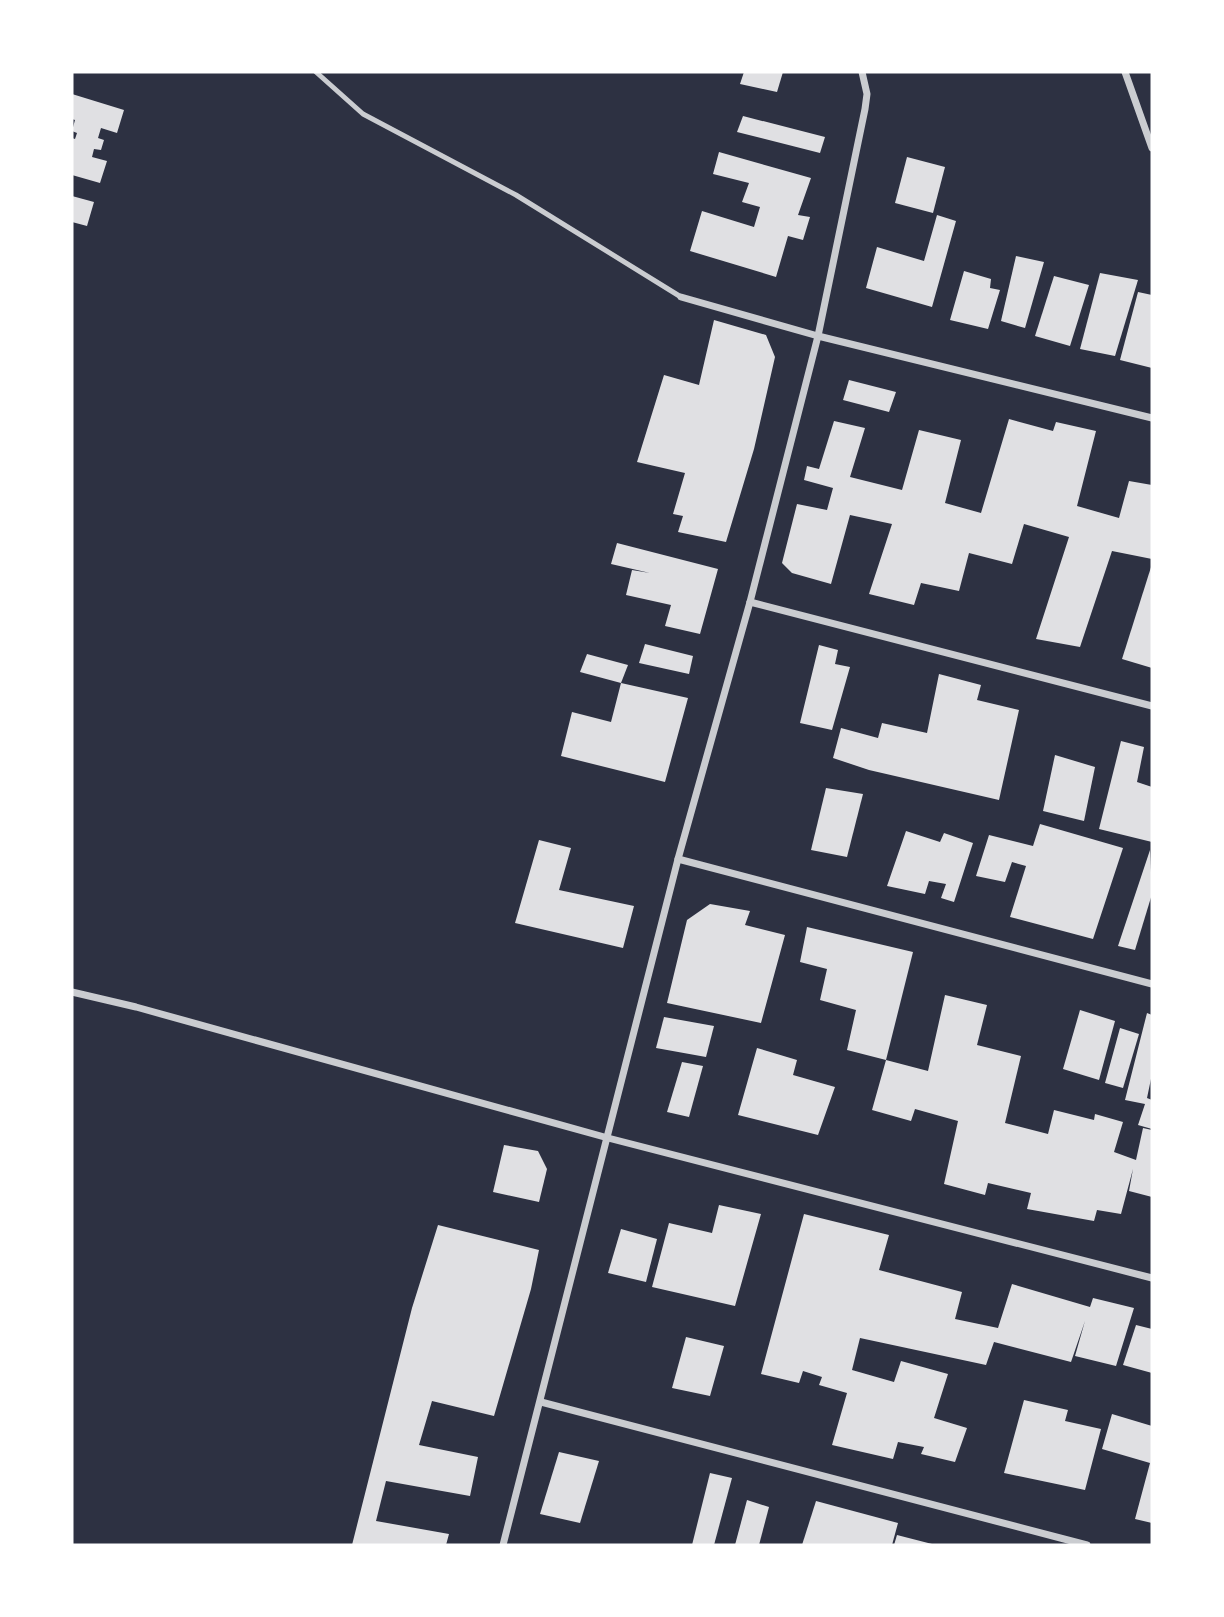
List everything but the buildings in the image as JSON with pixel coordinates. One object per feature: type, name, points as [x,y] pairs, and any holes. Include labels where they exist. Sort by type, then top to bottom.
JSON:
[{"type":"street","points":[[502,1545],[541,1402],[678,859],[750,602],[818,336],[865,109],[867,94],[862,72]]},
{"type":"street","points":[[1125,72],[1152,148]]},
{"type":"street","points":[[681,297],[818,336],[1152,418]]},
{"type":"street","points":[[750,602],[1152,706]]},
{"type":"street","points":[[678,859],[1152,984]]},
{"type":"street","points":[[72,992],[149,1010],[608,1138],[1152,1278]]},
{"type":"street","points":[[541,1402],[1087,1545]]},
{"type":"lane","points":[[316,72],[363,114],[516,195],[681,297]]}]
